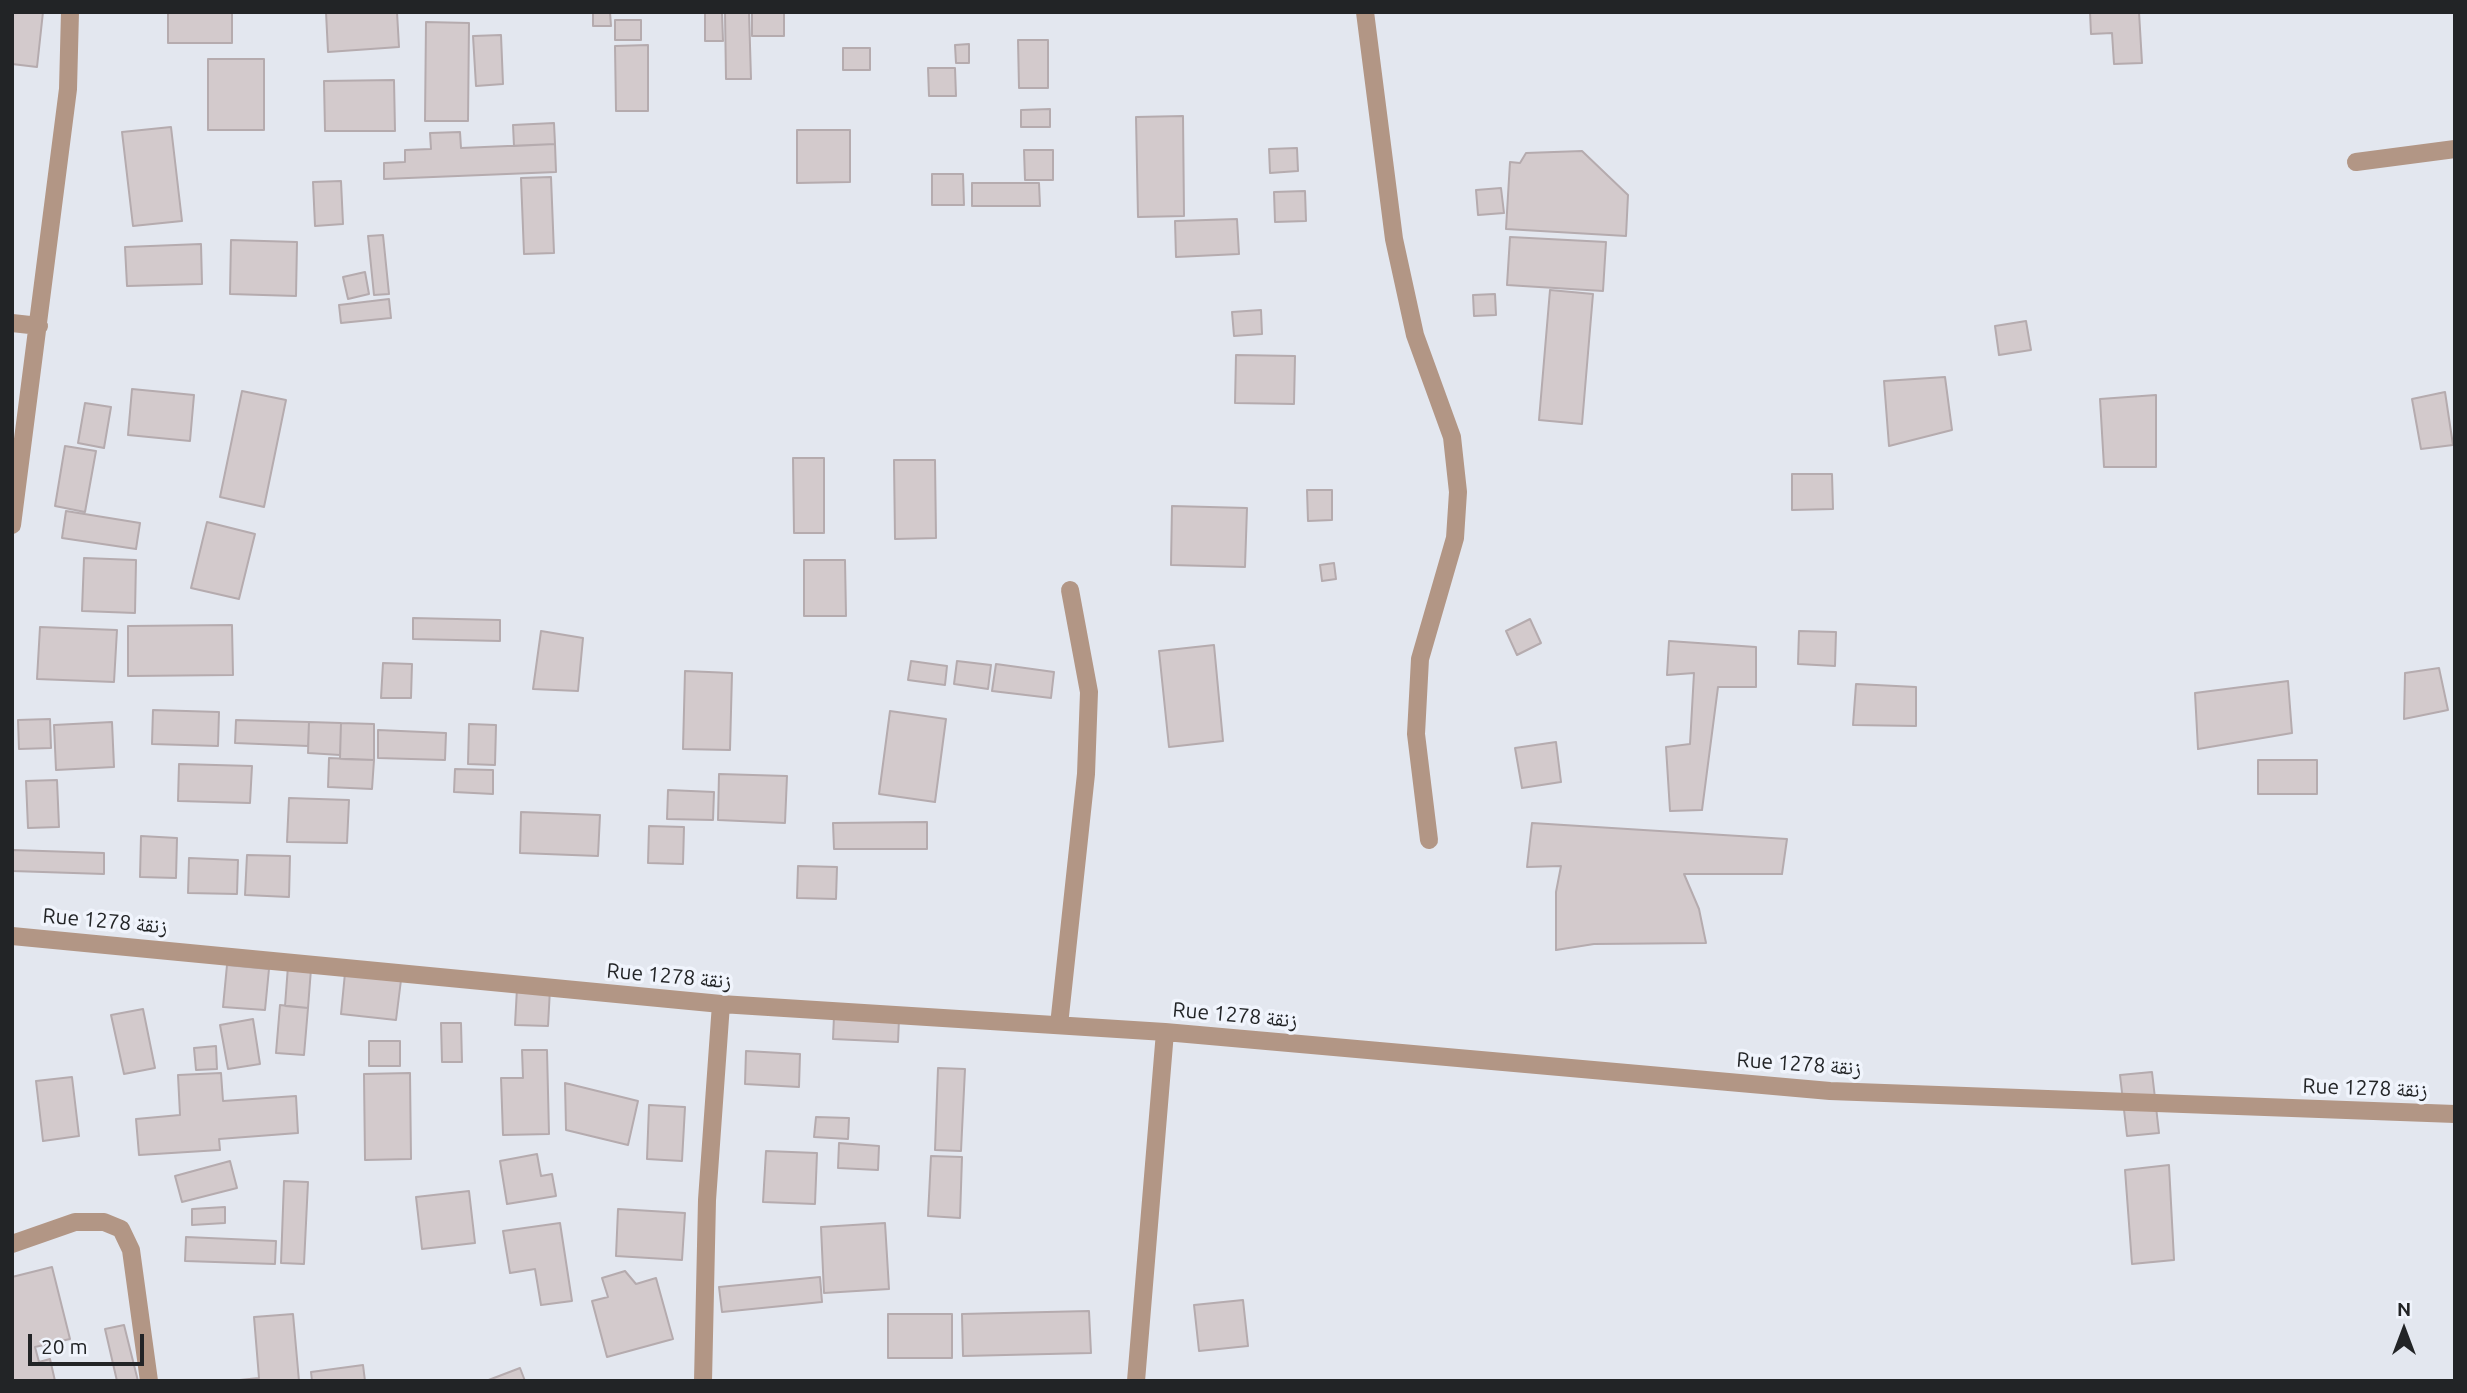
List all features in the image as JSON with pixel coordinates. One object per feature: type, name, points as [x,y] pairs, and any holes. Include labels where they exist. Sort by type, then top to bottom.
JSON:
[{"type":"street","points":[[12,525],[68,89],[70,12]]},
{"type":"street","points":[[1365,12],[1394,239],[1415,335],[1452,437],[1458,492],[1455,538],[1420,659],[1416,733],[1429,840]]},
{"type":"street","points":[[2356,162],[2455,149]]},
{"type":"street","points":[[12,323],[39,326]]},
{"type":"street","points":[[1059,1024],[1086,774],[1089,692],[1070,590]]},
{"type":"street","name":"Rue 1278 زنقة","points":[[12,936],[720,1004],[1165,1032],[1830,1091],[2455,1114]]},
{"type":"street","points":[[703,1381],[707,1200],[720,1004]]},
{"type":"street","points":[[1136,1381],[1165,1032]]},
{"type":"street","points":[[12,1244],[75,1222],[104,1222],[121,1229],[131,1250],[149,1381]]},
{"type":"building","points":[[12,12],[43,12],[37,67],[12,64]]},
{"type":"building","points":[[168,12],[232,12],[232,43],[168,43]]},
{"type":"building","points":[[326,12],[397,12],[399,47],[328,52]]},
{"type":"building","points":[[593,12],[610,12],[611,26],[593,26]]},
{"type":"building","points":[[725,12],[749,12],[751,79],[726,79]]},
{"type":"building","points":[[752,12],[784,12],[784,36],[752,36]]},
{"type":"building","points":[[2090,12],[2139,12],[2142,63],[2114,64],[2112,33],[2091,34]]},
{"type":"building","points":[[705,13],[722,13],[723,41],[705,41]]},
{"type":"building","points":[[615,20],[641,20],[641,40],[615,40]]},
{"type":"building","points":[[426,22],[469,23],[468,121],[425,121]]},
{"type":"building","points":[[501,35],[503,84],[476,86],[473,36]]},
{"type":"building","points":[[1018,40],[1048,40],[1048,88],[1019,88]]},
{"type":"building","points":[[969,44],[969,63],[956,63],[955,45]]},
{"type":"building","points":[[648,45],[648,111],[616,111],[615,46]]},
{"type":"building","points":[[843,48],[870,48],[870,70],[843,70]]},
{"type":"building","points":[[208,59],[264,59],[264,130],[208,130]]},
{"type":"building","points":[[928,68],[955,68],[956,96],[929,96]]},
{"type":"building","points":[[394,80],[395,131],[325,131],[324,81]]},
{"type":"building","points":[[1050,109],[1050,127],[1021,127],[1021,110]]},
{"type":"building","points":[[1183,116],[1184,216],[1138,217],[1136,117]]},
{"type":"building","points":[[554,123],[555,144],[514,146],[513,125]]},
{"type":"building","points":[[171,127],[182,221],[133,226],[122,132]]},
{"type":"building","points":[[797,130],[850,130],[850,182],[797,183]]},
{"type":"building","points":[[460,132],[461,148],[555,144],[556,172],[384,179],[384,163],[405,162],[405,150],[431,149],[430,133]]},
{"type":"building","points":[[1297,148],[1298,171],[1270,173],[1269,149]]},
{"type":"building","points":[[1024,150],[1053,150],[1053,180],[1025,180]]},
{"type":"building","points":[[1582,151],[1628,195],[1626,236],[1506,229],[1510,162],[1520,163],[1526,153]]},
{"type":"building","points":[[932,174],[963,174],[964,205],[932,205]]},
{"type":"building","points":[[551,177],[554,253],[524,254],[521,178]]},
{"type":"building","points":[[341,181],[343,224],[315,226],[313,182]]},
{"type":"building","points":[[972,183],[1039,183],[1040,206],[972,206]]},
{"type":"building","points":[[1501,188],[1504,213],[1478,215],[1476,190]]},
{"type":"building","points":[[1305,191],[1306,221],[1275,222],[1274,192]]},
{"type":"building","points":[[1237,219],[1239,254],[1176,257],[1175,221]]},
{"type":"building","points":[[383,235],[389,294],[374,295],[368,236]]},
{"type":"building","points":[[1510,237],[1606,242],[1603,291],[1507,285]]},
{"type":"building","points":[[231,240],[297,242],[296,296],[230,294]]},
{"type":"building","points":[[201,244],[202,284],[127,286],[125,247]]},
{"type":"building","points":[[365,272],[369,294],[348,299],[343,277]]},
{"type":"building","points":[[1550,290],[1593,294],[1582,424],[1539,420]]},
{"type":"building","points":[[1495,294],[1496,315],[1474,316],[1473,295]]},
{"type":"building","points":[[389,299],[391,318],[341,323],[339,305]]},
{"type":"building","points":[[1261,310],[1262,334],[1234,336],[1232,312]]},
{"type":"building","points":[[2026,321],[2031,350],[1999,355],[1995,326]]},
{"type":"building","points":[[1236,355],[1295,356],[1294,404],[1235,403]]},
{"type":"building","points":[[1945,377],[1952,430],[1889,446],[1884,381]]},
{"type":"building","points":[[132,389],[194,395],[190,441],[128,435]]},
{"type":"building","points":[[242,391],[286,400],[264,507],[220,497]]},
{"type":"building","points":[[2445,392],[2453,445],[2421,449],[2412,399]]},
{"type":"building","points":[[2156,395],[2156,467],[2104,467],[2100,399]]},
{"type":"building","points":[[85,403],[111,407],[104,448],[78,443]]},
{"type":"building","points":[[65,446],[96,451],[85,512],[55,506]]},
{"type":"building","points":[[793,458],[824,458],[824,533],[794,533]]},
{"type":"building","points":[[894,460],[935,460],[936,538],[895,539]]},
{"type":"building","points":[[1792,474],[1832,474],[1833,509],[1792,510]]},
{"type":"building","points":[[1307,490],[1332,490],[1332,520],[1308,521]]},
{"type":"building","points":[[1172,506],[1247,508],[1245,567],[1171,565]]},
{"type":"building","points":[[66,511],[140,523],[136,549],[62,538]]},
{"type":"building","points":[[207,522],[255,534],[239,599],[191,588]]},
{"type":"building","points":[[84,558],[136,560],[135,613],[82,611]]},
{"type":"building","points":[[804,560],[845,560],[846,616],[804,616]]},
{"type":"building","points":[[1334,563],[1336,579],[1322,581],[1320,565]]},
{"type":"building","points":[[413,618],[500,620],[500,641],[413,639]]},
{"type":"building","points":[[1530,619],[1541,643],[1517,655],[1506,631]]},
{"type":"building","points":[[232,625],[233,675],[128,676],[128,626]]},
{"type":"building","points":[[40,627],[117,630],[114,682],[37,679]]},
{"type":"building","points":[[541,631],[583,638],[578,691],[533,689]]},
{"type":"building","points":[[1799,631],[1836,632],[1835,666],[1798,664]]},
{"type":"building","points":[[1669,641],[1756,647],[1756,687],[1718,687],[1702,810],[1670,811],[1666,747],[1690,744],[1694,673],[1667,675]]},
{"type":"building","points":[[1214,645],[1223,741],[1169,747],[1159,651]]},
{"type":"building","points":[[911,661],[947,666],[945,685],[908,680]]},
{"type":"building","points":[[957,661],[991,665],[988,689],[954,684]]},
{"type":"building","points":[[383,663],[412,664],[411,698],[381,698]]},
{"type":"building","points":[[996,664],[1054,672],[1051,698],[992,691]]},
{"type":"building","points":[[2439,668],[2448,710],[2404,719],[2405,673]]},
{"type":"building","points":[[685,671],[732,673],[730,750],[683,749]]},
{"type":"building","points":[[2288,681],[2292,733],[2198,749],[2195,693]]},
{"type":"building","points":[[1856,684],[1916,687],[1916,726],[1853,725]]},
{"type":"building","points":[[153,710],[219,712],[218,746],[152,744]]},
{"type":"building","points":[[890,711],[946,719],[935,802],[879,794]]},
{"type":"building","points":[[50,719],[51,748],[19,749],[18,720]]},
{"type":"building","points":[[236,720],[309,722],[308,746],[235,743]]},
{"type":"building","points":[[112,722],[114,767],[56,770],[54,725]]},
{"type":"building","points":[[309,722],[341,723],[340,755],[308,753]]},
{"type":"building","points":[[341,723],[374,724],[374,760],[340,759]]},
{"type":"building","points":[[469,724],[496,725],[495,765],[468,764]]},
{"type":"building","points":[[378,730],[446,733],[445,760],[378,758]]},
{"type":"building","points":[[1556,742],[1561,782],[1522,788],[1515,748]]},
{"type":"building","points":[[329,758],[374,760],[372,789],[328,787]]},
{"type":"building","points":[[2258,760],[2317,760],[2317,794],[2258,794]]},
{"type":"building","points":[[179,764],[252,766],[250,803],[178,801]]},
{"type":"building","points":[[455,769],[493,770],[493,794],[454,792]]},
{"type":"building","points":[[719,774],[787,776],[785,823],[718,820]]},
{"type":"building","points":[[57,780],[59,827],[28,828],[26,781]]},
{"type":"building","points":[[668,790],[714,792],[713,820],[667,819]]},
{"type":"building","points":[[289,798],[349,800],[347,843],[287,842]]},
{"type":"building","points":[[521,812],[600,815],[598,856],[520,853]]},
{"type":"building","points":[[927,822],[927,849],[834,849],[833,823]]},
{"type":"building","points":[[1532,823],[1787,839],[1782,874],[1684,874],[1699,909],[1706,943],[1594,944],[1556,950],[1556,892],[1561,866],[1527,867]]},
{"type":"building","points":[[649,826],[684,827],[683,864],[648,863]]},
{"type":"building","points":[[141,836],[177,838],[176,878],[140,877]]},
{"type":"building","points":[[12,850],[104,853],[104,874],[12,871]]},
{"type":"building","points":[[247,855],[290,856],[289,897],[245,895]]},
{"type":"building","points":[[189,858],[238,860],[237,894],[188,893]]},
{"type":"building","points":[[798,866],[837,867],[836,899],[797,898]]},
{"type":"building","points":[[227,965],[269,969],[265,1010],[223,1007]]},
{"type":"building","points":[[288,966],[311,969],[308,1008],[285,1006]]},
{"type":"building","points":[[345,973],[401,980],[396,1020],[341,1014]]},
{"type":"building","points":[[517,988],[550,989],[548,1026],[515,1025]]},
{"type":"building","points":[[280,1005],[308,1008],[304,1055],[276,1053]]},
{"type":"building","points":[[143,1009],[155,1068],[124,1074],[111,1015]]},
{"type":"building","points":[[834,1016],[899,1019],[898,1042],[833,1039]]},
{"type":"building","points":[[253,1019],[260,1064],[228,1069],[220,1025]]},
{"type":"building","points":[[441,1023],[461,1023],[462,1062],[442,1062]]},
{"type":"building","points":[[369,1041],[400,1041],[400,1066],[369,1066]]},
{"type":"building","points":[[216,1046],[217,1069],[196,1070],[194,1048]]},
{"type":"building","points":[[522,1050],[547,1050],[549,1134],[503,1135],[501,1078],[523,1078]]},
{"type":"building","points":[[746,1051],[800,1054],[799,1087],[745,1084]]},
{"type":"building","points":[[938,1068],[965,1069],[961,1151],[935,1150]]},
{"type":"building","points":[[2152,1072],[2159,1133],[2127,1136],[2120,1075]]},
{"type":"building","points":[[221,1073],[223,1101],[296,1096],[298,1133],[219,1139],[220,1150],[139,1155],[136,1119],[180,1115],[178,1075]]},
{"type":"building","points":[[410,1073],[411,1159],[365,1160],[364,1074]]},
{"type":"building","points":[[72,1077],[79,1136],[43,1141],[36,1081]]},
{"type":"building","points":[[565,1083],[638,1101],[628,1145],[566,1130]]},
{"type":"building","points":[[649,1105],[685,1107],[682,1161],[647,1159]]},
{"type":"building","points":[[816,1117],[849,1118],[848,1139],[814,1137]]},
{"type":"building","points":[[839,1143],[879,1146],[878,1170],[838,1168]]},
{"type":"building","points":[[766,1151],[817,1153],[815,1204],[763,1202]]},
{"type":"building","points":[[537,1154],[541,1176],[552,1174],[556,1196],[507,1204],[500,1161]]},
{"type":"building","points":[[931,1156],[962,1157],[960,1218],[928,1216]]},
{"type":"building","points":[[230,1161],[237,1188],[182,1202],[175,1176]]},
{"type":"building","points":[[2169,1165],[2174,1260],[2132,1264],[2125,1170]]},
{"type":"building","points":[[284,1181],[308,1182],[304,1264],[281,1263]]},
{"type":"building","points":[[469,1191],[475,1243],[422,1249],[416,1197]]},
{"type":"building","points":[[225,1207],[225,1223],[192,1225],[192,1209]]},
{"type":"building","points":[[618,1209],[685,1213],[682,1260],[616,1256]]},
{"type":"building","points":[[560,1223],[572,1301],[541,1305],[535,1269],[510,1273],[503,1231]]},
{"type":"building","points":[[885,1223],[889,1289],[824,1293],[821,1227]]},
{"type":"building","points":[[186,1237],[276,1241],[275,1264],[185,1261]]},
{"type":"building","points":[[52,1267],[70,1339],[35,1347],[39,1362],[50,1359],[55,1381],[12,1381],[12,1277]]},
{"type":"building","points":[[625,1271],[636,1284],[656,1278],[673,1339],[607,1357],[592,1301],[608,1297],[602,1278]]},
{"type":"building","points":[[820,1277],[822,1302],[722,1312],[719,1287]]},
{"type":"building","points":[[1243,1300],[1248,1346],[1199,1351],[1194,1305]]},
{"type":"building","points":[[1089,1311],[1091,1353],[963,1356],[962,1314]]},
{"type":"building","points":[[293,1314],[299,1381],[230,1381],[259,1378],[254,1317]]},
{"type":"building","points":[[888,1314],[952,1314],[952,1358],[888,1358]]},
{"type":"building","points":[[124,1325],[138,1381],[117,1381],[105,1329]]},
{"type":"building","points":[[363,1365],[365,1381],[312,1381],[311,1372]]},
{"type":"building","points":[[520,1368],[525,1381],[486,1381]]}]
